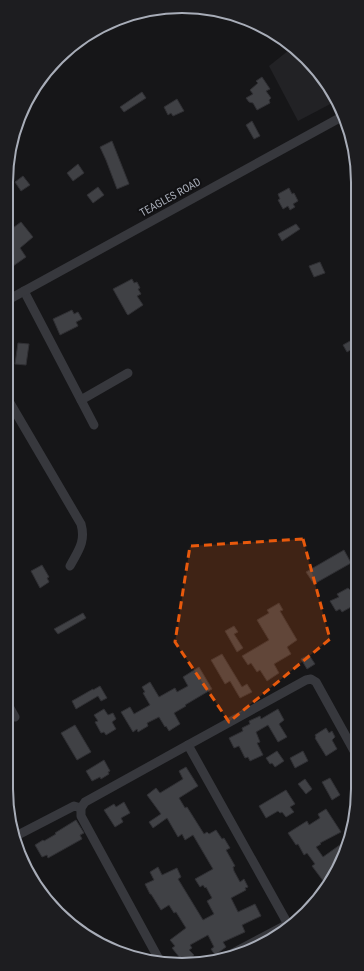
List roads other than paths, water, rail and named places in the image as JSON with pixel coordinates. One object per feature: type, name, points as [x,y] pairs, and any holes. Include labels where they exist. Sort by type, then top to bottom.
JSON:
[{"type":"street","name":"TEAGLES ROAD","points":[[13,296],[339,119]]},
{"type":"street","points":[[24,291],[94,425]]},
{"type":"street","points":[[80,400],[128,373]]},
{"type":"street","points":[[13,408],[81,524],[84,532],[83,542],[70,566]]},
{"type":"street","points":[[157,957],[81,816],[81,808],[85,802],[306,680],[311,679],[316,682],[351,745]]},
{"type":"street","points":[[13,713],[15,717]]},
{"type":"street","points":[[188,745],[287,921]]},
{"type":"street","points":[[19,834],[74,806],[81,808]]}]
